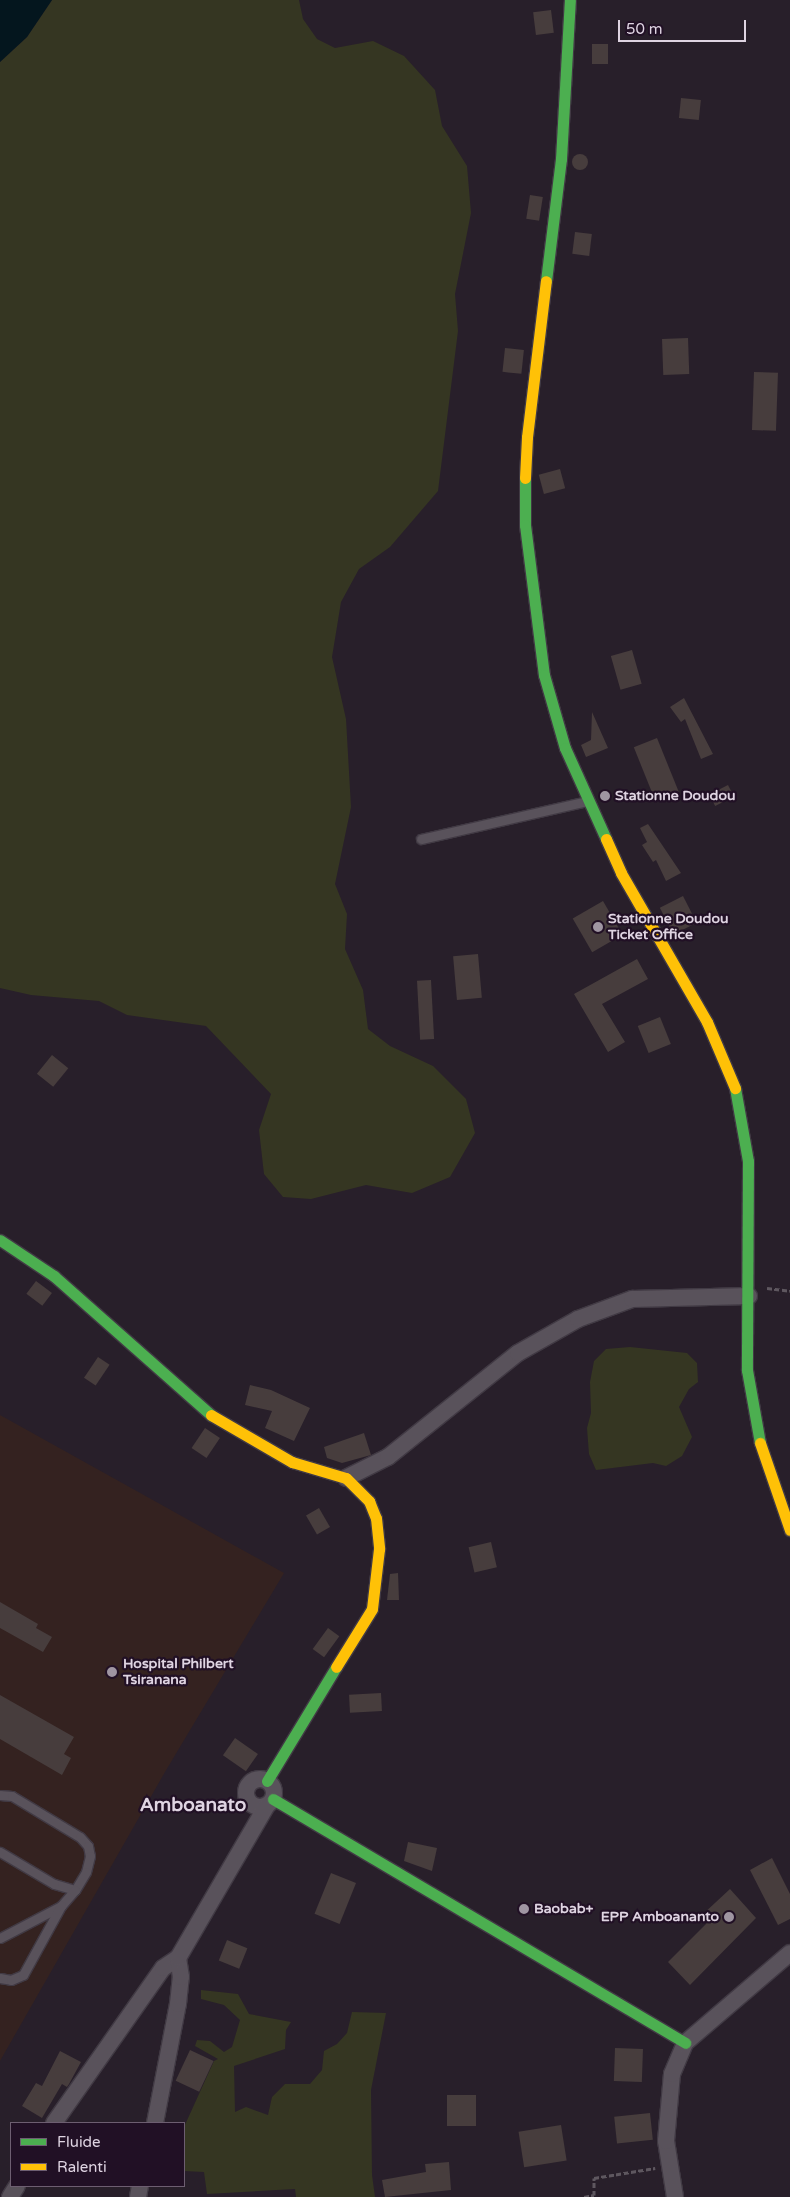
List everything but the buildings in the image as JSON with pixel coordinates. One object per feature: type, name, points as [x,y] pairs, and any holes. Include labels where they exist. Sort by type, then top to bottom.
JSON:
[{"type":"street","points":[[570,0],[562,159],[527,437],[525,525],[547,690],[566,748],[636,903],[707,1022],[730,1071],[740,1106],[748,1161],[749,1296],[747,1370],[762,1454],[790,1530]]},
{"type":"street","points":[[0,1240],[44,1267],[218,1421],[292,1462],[346,1478],[369,1501],[376,1518],[379,1549],[372,1610],[267,1781]]},
{"type":"street","points":[[346,1478],[388,1457],[518,1353],[578,1319],[632,1299],[749,1296]]},
{"type":"street","points":[[55,2122],[163,1968],[178,1958],[270,1802],[273,1788],[267,1781],[257,1779],[249,1783],[245,1793],[252,1805],[270,1802],[685,2042]]},
{"type":"street","points":[[675,2197],[666,2141],[672,2074],[685,2042],[790,1953]]},
{"type":"street","points":[[155,2122],[178,2004],[181,1977],[178,1958]]},
{"type":"lane","points":[[420,839],[590,800]]},
{"type":"lane","points":[[0,1796],[12,1796],[80,1837],[88,1846],[90,1856],[86,1872],[75,1890],[61,1906],[23,1975],[11,1980],[0,1978]]},
{"type":"lane","points":[[0,1852],[54,1884],[75,1890]]},
{"type":"lane","points":[[0,1938],[61,1906]]},
{"type":"path","points":[[584,2197],[594,2195],[594,2178],[670,2166]]},
{"type":"shaded area","name":"Hospital Philbert Tsiranana","points":[[0,1415],[284,1573],[165,1772],[0,2061]]},
{"type":"green space","points":[[52,0],[299,0],[303,19],[317,39],[335,48],[373,41],[404,56],[435,90],[442,126],[467,166],[471,213],[455,294],[458,331],[438,491],[390,547],[359,569],[341,602],[332,657],[346,719],[351,807],[335,884],[347,914],[345,949],[363,990],[368,1029],[390,1046],[433,1066],[466,1099],[475,1133],[450,1177],[412,1193],[366,1185],[311,1199],[283,1197],[264,1174],[259,1130],[271,1094],[206,1026],[127,1015],[99,1001],[31,995],[0,988],[0,62],[27,37]]},
{"type":"green space","points":[[630,1347],[687,1353],[697,1363],[698,1382],[689,1389],[679,1407],[692,1437],[682,1456],[666,1466],[653,1463],[596,1470],[589,1454],[587,1428],[591,1413],[590,1382],[594,1361],[606,1349]]},
{"type":"green space","points":[[201,1990],[238,1994],[249,2014],[291,2022],[286,2030],[285,2049],[234,2066],[235,2112],[246,2107],[268,2115],[272,2097],[285,2084],[310,2084],[322,2070],[324,2051],[337,2044],[347,2033],[352,2012],[386,2013],[371,2090],[372,2175],[375,2197],[296,2197],[295,2189],[207,2194],[204,2172],[185,2171],[185,2125],[214,2061],[218,2059],[195,2046],[197,2040],[210,2041],[224,2052],[232,2047],[240,2020],[224,2005],[201,1999]]},
{"type":"water","points":[[0,0],[52,0],[27,37],[0,62]]},
{"type":"traffic: fast","points":[[546,281],[561,159],[570,0]]},
{"type":"traffic: fast","points":[[525,478],[525,525],[544,675],[565,748],[606,839]]},
{"type":"traffic: fast","points":[[735,1088],[748,1161],[747,1370],[760,1443]]},
{"type":"traffic: fast","points":[[0,1240],[54,1276],[211,1415]]},
{"type":"traffic: fast","points":[[267,1781],[336,1667]]},
{"type":"traffic: fast","points":[[273,1799],[685,2043]]},
{"type":"traffic: slow","points":[[525,478],[527,437],[546,281]]},
{"type":"traffic: slow","points":[[606,839],[621,873],[707,1022],[735,1088]]},
{"type":"traffic: slow","points":[[211,1415],[292,1462],[346,1478],[369,1501],[376,1518],[379,1549],[372,1609],[336,1667]]},
{"type":"traffic: slow","points":[[760,1443],[790,1530]]},
{"type":"place","name":"Stationne Doudou","points":[[605,796]]},
{"type":"place","name":"Stationne Doudou Ticket Office","points":[[598,927]]},
{"type":"place","name":"Hospital Philbert Tsiranana","points":[[112,1672]]},
{"type":"place","name":"Baobab+","points":[[524,1909]]},
{"type":"place","name":"EPP Amboananto","points":[[729,1917]]},
{"type":"district","name":"Amboanato","points":[[193,1806]]}]
